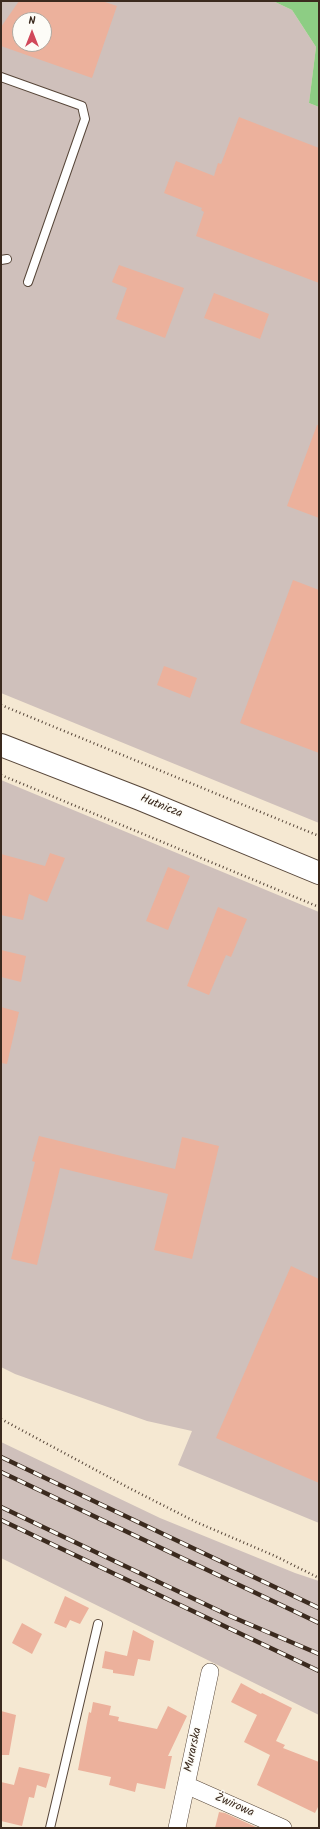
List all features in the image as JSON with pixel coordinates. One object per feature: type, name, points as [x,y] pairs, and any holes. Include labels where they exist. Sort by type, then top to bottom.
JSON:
[{"type":"main road","name":"Hutnicza","points":[[1,745],[140,799],[319,873]]},
{"type":"street","name":"Murarska","points":[[177,1828],[210,1672]]},
{"type":"street","name":"Żwirowa","points":[[186,1785],[283,1828]]},
{"type":"lane","points":[[1,78],[82,106],[85,119],[28,282]]},
{"type":"lane","points":[[50,1828],[98,1624]]},
{"type":"path","points":[[1,705],[319,836]]},
{"type":"path","points":[[1,775],[319,907]]},
{"type":"path","points":[[1,1419],[137,1493],[319,1578]]},
{"type":"shaded area","points":[[1,1],[273,1],[292,10],[316,47],[309,103],[319,107],[319,823],[1,693]]},
{"type":"shaded area","points":[[1,780],[319,912],[319,1523],[178,1465],[192,1431],[147,1421],[15,1374],[1,1367]]},
{"type":"shaded area","points":[[1,1442],[160,1518],[295,1573],[319,1581],[319,1715],[1,1558]]},
{"type":"green space","points":[[273,1],[319,1],[319,107],[309,103],[316,47],[292,10]]},
{"type":"building","points":[[19,1],[102,1],[117,6],[92,78],[18,52],[52,52],[52,12],[12,12],[12,50],[1,46],[1,27]]},
{"type":"building","points":[[239,117],[319,148],[319,283],[196,236],[204,212],[201,210],[202,208],[164,193],[176,161],[214,176],[218,163],[221,164]]},
{"type":"building","points":[[119,265],[184,288],[165,338],[116,319],[127,288],[112,282]]},
{"type":"building","points":[[214,293],[269,314],[260,339],[204,318]]},
{"type":"building","points":[[317,425],[319,425],[319,518],[287,506]]},
{"type":"building","points":[[293,580],[319,590],[319,753],[240,723]]},
{"type":"building","points":[[164,666],[197,678],[190,698],[157,685]]},
{"type":"building","points":[[50,853],[65,858],[47,902],[29,894],[23,920],[1,915],[1,854],[45,866]]},
{"type":"building","points":[[168,867],[190,876],[168,930],[146,921]]},
{"type":"building","points":[[218,907],[247,919],[231,957],[226,955],[209,995],[187,986]]},
{"type":"building","points":[[1,950],[26,956],[21,982],[1,977]]},
{"type":"building","points":[[1,1007],[19,1012],[7,1064],[1,1063]]},
{"type":"building","points":[[39,1136],[175,1169],[182,1137],[219,1146],[192,1259],[154,1250],[168,1194],[60,1168],[37,1265],[11,1259],[35,1162],[32,1161]]},
{"type":"building","points":[[291,1266],[319,1279],[319,1483],[216,1438]]},
{"type":"building","points":[[65,1596],[89,1608],[80,1624],[70,1620],[66,1628],[54,1623]]},
{"type":"building","points":[[22,1623],[42,1634],[32,1654],[12,1643]]},
{"type":"building","points":[[133,1630],[154,1641],[150,1661],[138,1659],[134,1676],[113,1673],[113,1670],[102,1668],[105,1651],[127,1656]]},
{"type":"building","points":[[241,1683],[292,1708],[276,1741],[285,1745],[283,1748],[319,1762],[319,1805],[315,1813],[257,1785],[270,1755],[244,1742],[257,1715],[231,1702]]},
{"type":"building","points":[[93,1702],[111,1706],[109,1715],[119,1717],[118,1721],[157,1729],[168,1706],[187,1716],[168,1756],[172,1756],[165,1789],[137,1783],[135,1792],[109,1785],[111,1777],[78,1770],[89,1712],[91,1713]]},
{"type":"building","points":[[1,1711],[16,1715],[9,1755],[1,1755]]},
{"type":"building","points":[[19,1767],[50,1774],[46,1788],[37,1785],[34,1798],[29,1797],[22,1826],[1,1821],[1,1782],[14,1785]]},
{"type":"building","points":[[219,1812],[225,1813],[258,1828],[215,1828]]},
{"type":"railway","points":[[1,1457],[319,1608]]},
{"type":"railway","points":[[1,1472],[319,1623]]},
{"type":"railway","points":[[1,1507],[230,1616],[319,1654]]},
{"type":"railway","points":[[1,1520],[319,1671]]}]
